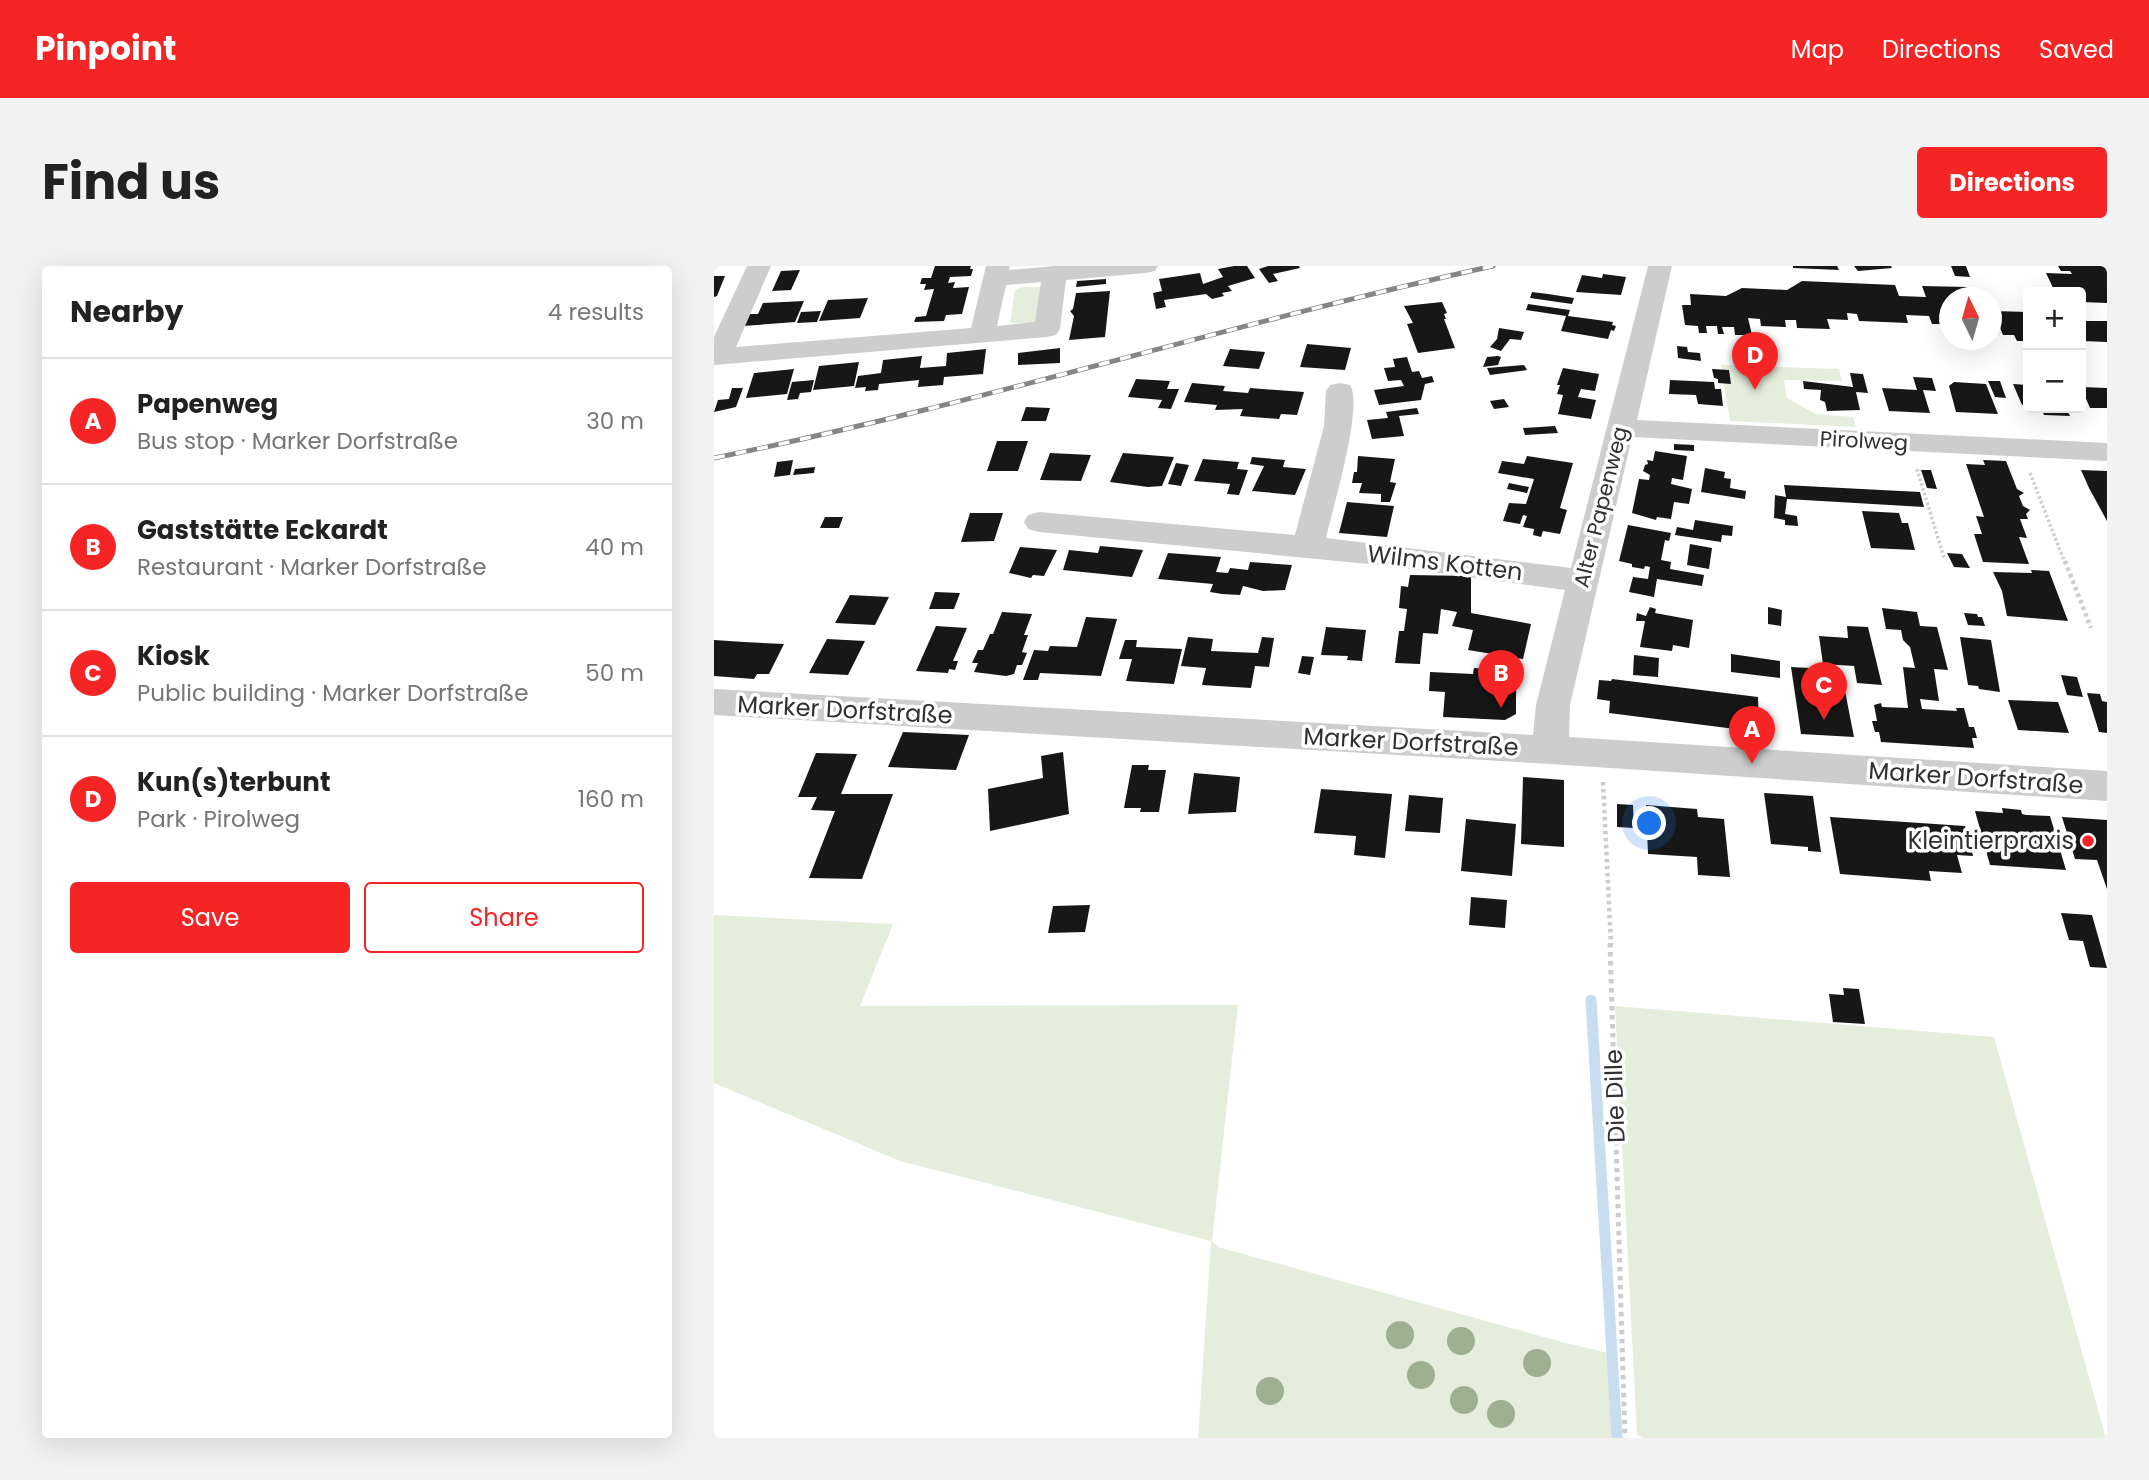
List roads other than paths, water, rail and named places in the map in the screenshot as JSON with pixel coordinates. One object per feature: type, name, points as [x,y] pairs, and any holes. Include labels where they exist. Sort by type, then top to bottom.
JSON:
[{"type":"street","points":[[716,357],[759,266]]},
{"type":"street","points":[[982,335],[997,272],[1054,274],[1146,266]]},
{"type":"street","name":"Alter Papenweg","points":[[1550,750],[1553,705],[1660,266]]},
{"type":"street","points":[[716,357],[1047,329],[1054,274]]},
{"type":"street","points":[[1308,547],[1338,426],[1340,391]]},
{"type":"street","name":"Pirolweg","points":[[1621,428],[2107,452]]},
{"type":"street","name":"Wilms Kotten","points":[[1038,522],[1504,568],[1582,581]]},
{"type":"street","name":"Marker Dorfstraße","points":[[714,702],[1601,753],[2107,786]]},
{"type":"waterway","points":[[1591,1000],[1617,1438]]},
{"type":"railway","points":[[714,458],[910,414],[1395,288],[1493,266]]},
{"type":"place","name":"Kun(s)terbunt","points":[[1755,390]]},
{"type":"place","name":"Gaststätte Eckardt","points":[[1501,708]]},
{"type":"place","name":"Kiosk","points":[[1824,720]]},
{"type":"place","name":"Papenweg","points":[[1752,764]]},
{"type":"place","name":"Kleintierpraxis","points":[[2088,841]]}]
